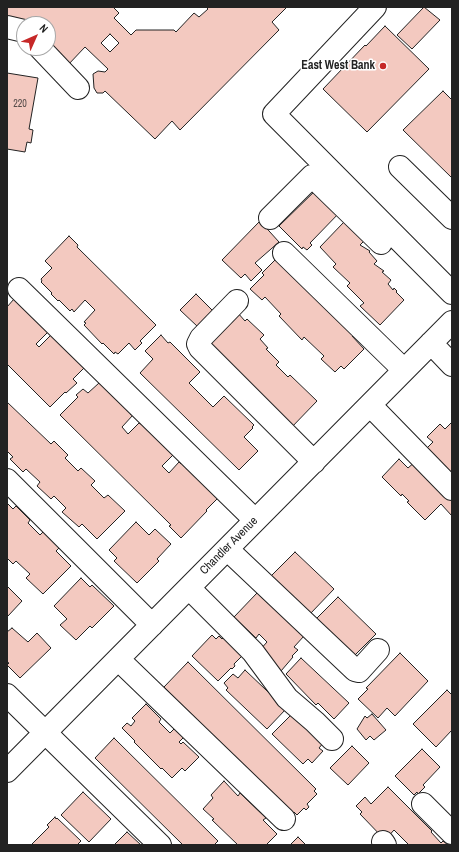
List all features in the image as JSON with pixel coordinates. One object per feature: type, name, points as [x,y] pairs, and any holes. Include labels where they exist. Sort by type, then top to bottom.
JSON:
[{"type":"street","points":[[375,7],[274,114],[452,293]]},
{"type":"street","points":[[48,56],[78,88]]},
{"type":"street","points":[[400,166],[452,218]]},
{"type":"street","points":[[270,218],[312,176],[452,313]]},
{"type":"street","points":[[284,253],[404,370]]},
{"type":"street","points":[[19,289],[255,520]]},
{"type":"street","points":[[237,301],[200,338],[198,344],[200,348],[309,466]]},
{"type":"street","name":"Chandler Avenue","points":[[7,771],[452,322]]},
{"type":"street","points":[[431,343],[452,365]]},
{"type":"street","points":[[198,363],[309,466]]},
{"type":"street","points":[[370,405],[452,489]]},
{"type":"street","points":[[7,480],[152,625]]},
{"type":"street","points":[[227,548],[355,670],[358,671],[378,650]]},
{"type":"street","points":[[189,588],[253,652],[287,698],[315,722],[332,740]]},
{"type":"street","points":[[118,659],[284,819]]},
{"type":"street","points":[[7,695],[160,845]]},
{"type":"street","points":[[423,804],[452,833]]},
{"type":"building","points":[[7,7],[113,7],[119,13],[114,18],[131,35],[136,30],[174,30],[176,32],[194,13],[199,17],[208,9],[206,7],[287,7],[272,22],[279,30],[180,130],[172,121],[155,139],[105,91],[103,93],[97,93],[94,88],[93,74],[98,71],[105,72],[108,69],[85,47],[67,66],[56,55],[56,16],[16,16],[16,21],[7,19]],"holes":[[[110,34],[119,43],[110,52],[101,43]]]},
{"type":"building","points":[[424,7],[440,20],[412,49],[397,35]]},
{"type":"building","points":[[385,26],[429,69],[367,132],[323,89]]},
{"type":"building","points":[[7,73],[38,78],[29,129],[33,130],[31,143],[27,142],[25,152],[7,149]]},
{"type":"building","points":[[443,91],[452,100],[452,178],[403,130]]},
{"type":"building","points":[[318,188],[342,210],[310,243],[312,245],[307,250],[303,247],[302,249],[279,226]]},
{"type":"building","points":[[260,221],[279,242],[255,263],[262,270],[251,281],[245,274],[241,278],[222,260]]},
{"type":"building","points":[[344,222],[364,241],[360,245],[370,251],[369,252],[377,261],[374,264],[384,271],[382,272],[391,280],[388,284],[393,290],[394,288],[397,291],[396,292],[404,300],[380,325],[360,306],[364,303],[347,286],[350,283],[333,267],[336,264],[320,247]]},
{"type":"building","points":[[69,236],[78,245],[77,247],[156,325],[140,341],[142,343],[135,350],[129,343],[118,354],[115,352],[114,354],[84,325],[86,323],[84,322],[95,310],[85,300],[74,312],[72,309],[70,311],[51,294],[52,293],[41,282],[41,279],[52,268],[45,261]]},
{"type":"building","points":[[276,259],[353,335],[352,336],[364,349],[344,369],[341,366],[335,372],[321,359],[324,356],[304,337],[302,340],[279,316],[281,314],[265,297],[262,300],[250,289],[264,275],[262,273]]},
{"type":"building","points":[[196,294],[213,311],[198,327],[180,310]]},
{"type":"building","points":[[14,299],[48,332],[36,344],[39,347],[51,335],[84,368],[73,379],[77,383],[66,393],[65,392],[50,407],[7,364],[7,307]]},
{"type":"building","points":[[237,312],[245,321],[247,319],[264,335],[260,339],[268,348],[266,349],[279,362],[276,365],[288,377],[290,375],[317,401],[289,430],[203,347]]},
{"type":"building","points":[[161,335],[200,372],[189,383],[213,407],[224,396],[254,425],[244,437],[258,451],[239,470],[140,373],[153,359],[145,351]]},
{"type":"building","points":[[103,382],[133,412],[130,414],[133,415],[122,427],[128,434],[139,423],[141,424],[143,422],[173,451],[171,453],[173,455],[162,466],[169,473],[179,462],[181,464],[183,462],[218,498],[181,538],[169,526],[171,525],[60,415],[78,397],[76,395],[83,389],[88,393],[99,383],[101,385]]},
{"type":"building","points":[[7,402],[51,444],[54,441],[68,455],[65,458],[78,471],[81,468],[95,481],[91,485],[104,498],[108,495],[125,511],[97,539],[82,524],[79,527],[62,512],[66,508],[54,496],[51,499],[37,486],[40,482],[26,469],[23,472],[10,459],[13,457],[7,451]]},
{"type":"building","points":[[452,422],[452,474],[426,449],[433,442],[427,437],[440,424],[445,429]]},
{"type":"building","points":[[399,459],[408,468],[416,461],[433,479],[430,482],[445,497],[447,495],[452,500],[452,516],[441,504],[425,520],[407,502],[409,501],[402,494],[401,496],[382,477]]},
{"type":"building","points":[[7,503],[13,509],[16,506],[30,520],[28,523],[40,535],[43,532],[59,548],[56,551],[71,566],[43,594],[26,578],[30,574],[16,561],[13,564],[7,558]]},
{"type":"building","points":[[136,522],[149,535],[155,529],[171,544],[157,559],[159,561],[137,583],[114,561],[117,558],[109,550]]},
{"type":"building","points":[[295,552],[334,589],[310,614],[279,583],[278,585],[271,576]]},
{"type":"building","points":[[81,578],[90,587],[92,585],[114,606],[92,628],[90,626],[76,640],[60,625],[67,619],[54,606]]},
{"type":"building","points":[[7,586],[22,601],[8,616],[7,615]]},
{"type":"building","points":[[257,593],[304,636],[294,647],[298,650],[281,671],[259,651],[267,642],[259,634],[256,638],[234,617]]},
{"type":"building","points":[[338,597],[376,634],[354,656],[316,619]]},
{"type":"building","points":[[12,628],[28,642],[37,633],[51,648],[20,678],[7,665],[9,663],[7,662],[7,632]]},
{"type":"building","points":[[227,634],[246,652],[234,664],[235,666],[218,681],[192,656],[212,635],[216,639],[219,636],[222,639]]},
{"type":"building","points":[[400,653],[428,681],[395,716],[387,708],[378,718],[358,699],[368,689],[366,688]]},
{"type":"building","points":[[301,658],[349,703],[334,719],[318,703],[316,705],[286,674]]},
{"type":"building","points":[[188,662],[316,789],[314,791],[317,794],[307,804],[309,807],[306,810],[304,808],[297,815],[294,812],[292,814],[164,687]]},
{"type":"building","points":[[245,670],[286,709],[267,729],[226,690],[228,688],[224,683],[233,674],[238,678]]},
{"type":"building","points":[[447,690],[452,695],[452,730],[436,747],[413,724]]},
{"type":"building","points":[[146,704],[161,719],[159,722],[170,733],[175,728],[184,737],[179,742],[181,744],[183,742],[199,757],[185,771],[182,768],[172,778],[134,742],[135,741],[122,728],[127,723],[131,726],[135,721],[132,718]]},
{"type":"building","points":[[293,713],[324,742],[319,748],[323,751],[312,763],[308,759],[303,764],[272,734]]},
{"type":"building","points":[[372,714],[386,730],[374,740],[370,736],[366,740],[357,729],[365,716],[367,718]]},
{"type":"building","points":[[114,738],[218,841],[214,845],[183,845],[95,758]]},
{"type":"building","points":[[352,746],[369,763],[348,785],[330,768]]},
{"type":"building","points":[[422,749],[440,767],[423,785],[425,787],[418,794],[417,792],[414,795],[395,776]]},
{"type":"building","points":[[224,781],[238,796],[240,793],[266,818],[263,820],[277,834],[266,845],[238,845],[212,820],[214,819],[203,809],[213,798],[211,795]]},
{"type":"building","points":[[388,787],[432,831],[431,832],[441,843],[443,841],[448,845],[409,845],[394,830],[385,840],[360,814],[362,812],[356,806],[365,797],[371,804]]},
{"type":"building","points":[[83,792],[111,819],[89,842],[61,815]]},
{"type":"building","points":[[55,817],[81,841],[77,845],[31,845],[49,827],[47,825]]},
{"type":"building","points":[[127,832],[141,845],[114,845]]},
{"type":"building","points":[[298,837],[306,845],[290,845]]},
{"type":"place","name":"East West Bank","points":[[383,66]]}]
